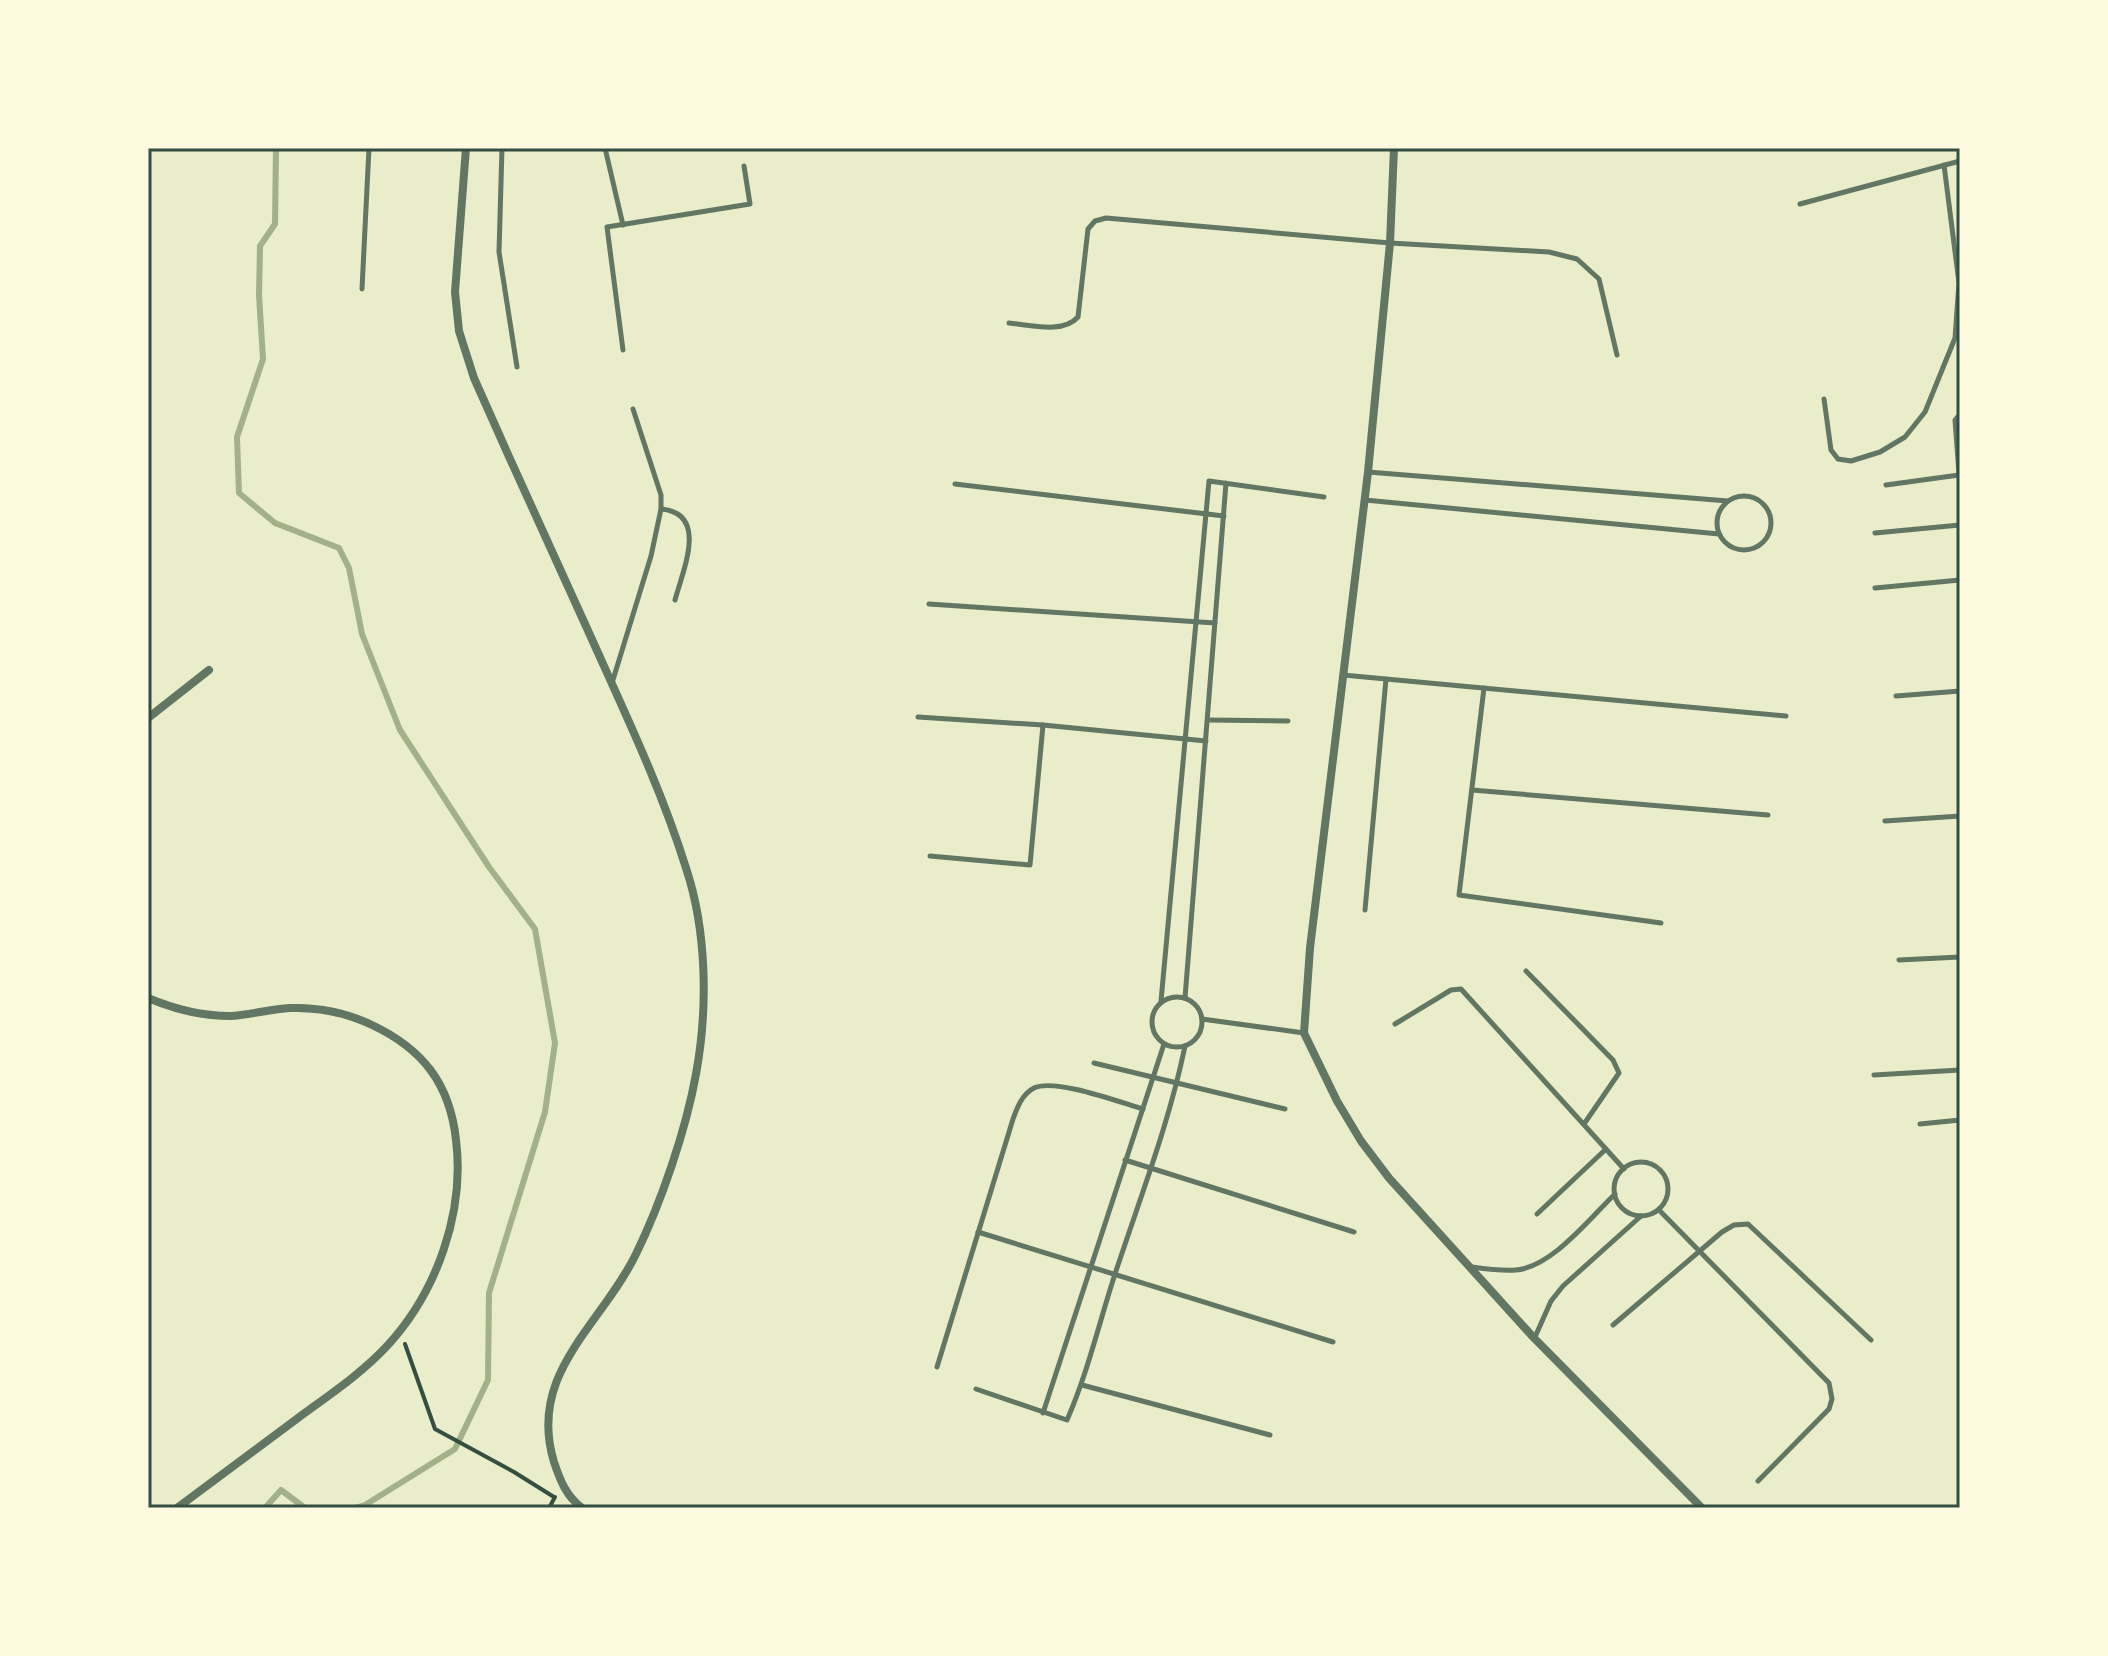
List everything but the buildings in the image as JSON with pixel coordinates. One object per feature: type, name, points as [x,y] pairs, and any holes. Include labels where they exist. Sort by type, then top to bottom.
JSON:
[{"type":"street","points":[[466,148],[455,292],[459,331],[474,378],[612,684],[687,869],[697,919],[703,982],[701,1045],[681,1138],[637,1251],[600,1312],[573,1345],[548,1406],[553,1457],[562,1485],[582,1508]]},
{"type":"street","points":[[1394,148],[1390,243],[1368,472],[1310,948],[1304,1033],[1337,1101],[1361,1141],[1389,1178],[1534,1338],[1702,1508]]},
{"type":"street","points":[[148,718],[209,670]]},
{"type":"street","points":[[148,998],[206,1014],[240,1015],[290,1008],[320,1010],[369,1023],[403,1042],[433,1069],[450,1110],[459,1176],[446,1241],[417,1305],[400,1330],[354,1378],[177,1508]]},
{"type":"lane","points":[[362,289],[369,148]]},
{"type":"lane","points":[[502,148],[499,252],[517,367]]},
{"type":"lane","points":[[605,148],[623,225]]},
{"type":"lane","points":[[1800,204],[1960,161]]},
{"type":"lane","points":[[1824,399],[1831,450],[1838,459],[1851,461],[1880,452],[1905,437],[1925,412],[1955,338],[1959,283],[1944,165]]},
{"type":"lane","points":[[623,350],[607,227],[750,204],[744,166]]},
{"type":"lane","points":[[1009,323],[1061,327],[1071,324],[1078,317],[1088,229],[1095,221],[1106,218],[1390,243],[1549,252],[1577,259],[1599,279],[1617,355]]},
{"type":"lane","points":[[612,684],[651,556],[661,509],[661,495],[633,409]]},
{"type":"lane","points":[[1960,414],[1955,420],[1960,487]]},
{"type":"lane","points":[[1368,472],[1728,501]]},
{"type":"lane","points":[[1886,485],[1959,475]]},
{"type":"lane","points":[[1161,1001],[1176,996],[1194,1003],[1202,1019],[1198,1037],[1185,1046],[1173,1047],[1157,1038],[1151,1023],[1152,1015],[1161,1001],[1209,481],[1324,497]]},
{"type":"lane","points":[[1185,998],[1226,483]]},
{"type":"lane","points":[[955,484],[1224,516]]},
{"type":"lane","points":[[1740,496],[1753,497],[1764,504],[1771,516],[1771,530],[1765,541],[1754,549],[1740,550],[1728,545],[1719,534],[1717,522],[1720,510],[1728,501],[1740,496]]},
{"type":"lane","points":[[1365,500],[1719,534]]},
{"type":"lane","points":[[661,509],[674,510],[681,515],[690,531],[675,600]]},
{"type":"lane","points":[[1875,533],[1960,525]]},
{"type":"lane","points":[[1875,588],[1960,580]]},
{"type":"lane","points":[[929,604],[1215,623]]},
{"type":"lane","points":[[1343,675],[1786,716]]},
{"type":"lane","points":[[1365,910],[1386,679]]},
{"type":"lane","points":[[1484,688],[1459,895],[1661,923]]},
{"type":"lane","points":[[1896,696],[1960,691]]},
{"type":"lane","points":[[918,717],[1043,725],[1206,741]]},
{"type":"lane","points":[[1208,720],[1288,721]]},
{"type":"lane","points":[[930,856],[1030,865],[1043,725]]},
{"type":"lane","points":[[1472,790],[1768,815]]},
{"type":"lane","points":[[1885,821],[1960,816]]},
{"type":"lane","points":[[1899,960],[1960,957]]},
{"type":"lane","points":[[1526,971],[1613,1060],[1619,1073],[1584,1124]]},
{"type":"lane","points":[[1395,1024],[1451,990],[1461,989],[1624,1169]]},
{"type":"lane","points":[[1202,1019],[1304,1033]]},
{"type":"lane","points":[[1043,1413],[1164,1044]]},
{"type":"lane","points":[[976,1389],[1067,1420],[1082,1385],[1115,1274],[1152,1169],[1178,1083],[1185,1046]]},
{"type":"lane","points":[[1094,1063],[1285,1109]]},
{"type":"lane","points":[[1874,1075],[1960,1070]]},
{"type":"lane","points":[[937,1367],[1013,1119],[1027,1093],[1035,1087],[1052,1085],[1143,1109]]},
{"type":"lane","points":[[1920,1124],[1960,1120]]},
{"type":"lane","points":[[1537,1214],[1606,1149]]},
{"type":"lane","points":[[1125,1160],[1354,1232]]},
{"type":"lane","points":[[1471,1267],[1518,1270],[1539,1264],[1615,1194],[1618,1176],[1624,1169],[1641,1163],[1658,1169],[1668,1185],[1668,1194],[1659,1210],[1641,1216],[1563,1286],[1551,1301],[1534,1338]]},
{"type":"lane","points":[[1615,1194],[1624,1210],[1641,1216]]},
{"type":"lane","points":[[1659,1210],[1829,1383],[1832,1399],[1829,1409],[1758,1481]]},
{"type":"lane","points":[[1613,1325],[1734,1225],[1748,1224],[1871,1340]]},
{"type":"lane","points":[[978,1232],[1333,1342]]},
{"type":"lane","points":[[1082,1385],[1270,1435]]},
{"type":"path","points":[[400,1330],[435,1429],[555,1498]]},
{"type":"waterway","points":[[276,148],[275,224],[260,246],[263,359],[237,437],[239,493],[275,523],[339,548],[349,568],[362,634],[400,730],[489,867],[535,929],[555,1043],[545,1112],[489,1293],[488,1380],[455,1449],[365,1505],[355,1508]]},
{"type":"waterway","points":[[265,1508],[281,1490],[305,1508]]}]
